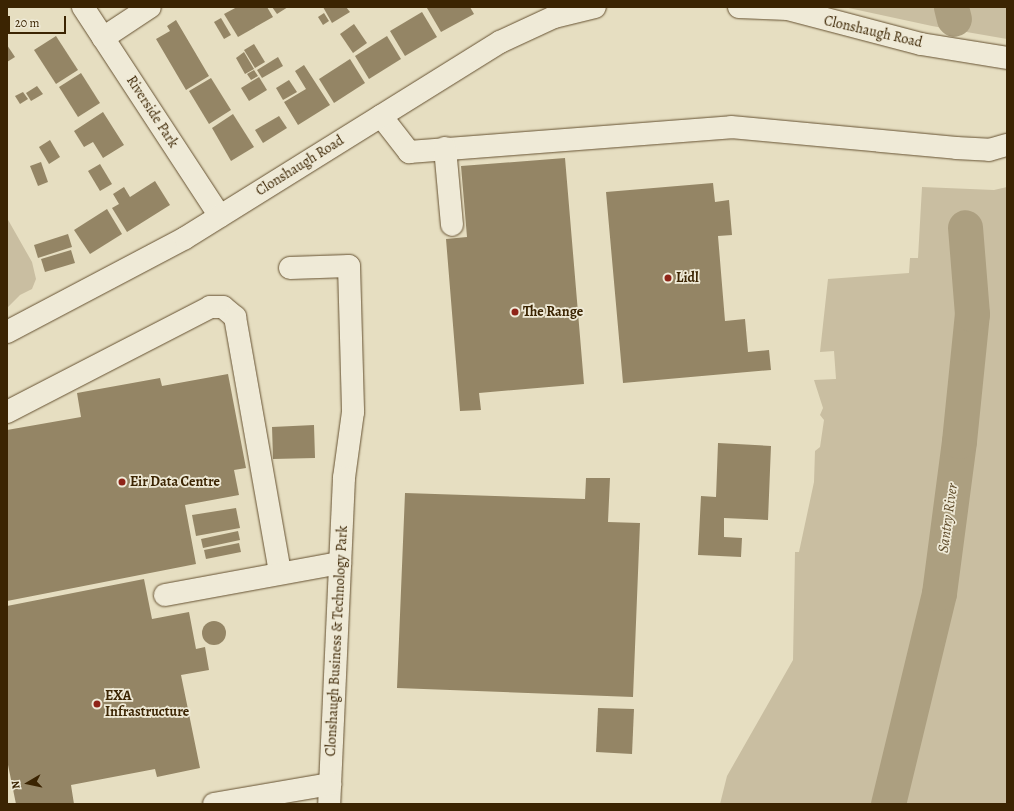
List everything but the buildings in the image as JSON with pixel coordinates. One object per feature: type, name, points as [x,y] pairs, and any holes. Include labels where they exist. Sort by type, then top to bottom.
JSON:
[{"type":"street","name":"Riverside Park","points":[[83,7],[220,216]]},
{"type":"street","points":[[103,38],[150,7]]},
{"type":"street","name":"Clonshaugh Road","points":[[7,332],[220,216],[500,42],[554,17],[595,7]]},
{"type":"street","name":"Clonshaugh Road","points":[[739,7],[789,8],[921,44],[1007,58]]},
{"type":"street","points":[[381,116],[409,152],[730,127],[963,149],[989,150],[1007,145]]},
{"type":"street","points":[[445,148],[452,225]]},
{"type":"street","name":"Clonshaugh Business & Technology Park","points":[[290,268],[349,266],[353,412],[344,478],[330,794]]},
{"type":"street","points":[[7,412],[210,307],[223,307],[235,317],[280,572]]},
{"type":"street","points":[[165,595],[280,572],[340,563]]},
{"type":"street","points":[[214,804],[330,794]]},
{"type":"shaded area","points":[[844,7],[1007,7],[1007,39],[932,26]]},
{"type":"shaded area","points":[[922,187],[994,190],[1007,187],[1007,804],[720,804],[727,776],[793,660],[795,552],[799,552],[814,482],[815,451],[820,447],[824,420],[820,415],[823,408],[814,380],[836,379],[834,351],[820,352],[828,279],[909,273],[910,258],[918,258]]},
{"type":"shaded area","points":[[7,218],[32,262],[36,279],[32,289],[20,295],[7,308]]},
{"type":"waterway","name":"Santry River","points":[[951,7],[954,19]]},
{"type":"waterway","name":"Santry River","points":[[888,804],[939,593],[959,441],[972,314],[965,227]]},
{"type":"place","name":"Lidl","points":[[668,278]]},
{"type":"place","name":"The Range","points":[[515,312]]},
{"type":"place","name":"Eir Data Centre","points":[[122,482]]},
{"type":"place","name":"EXA Infrastructure","points":[[97,704]]}]
